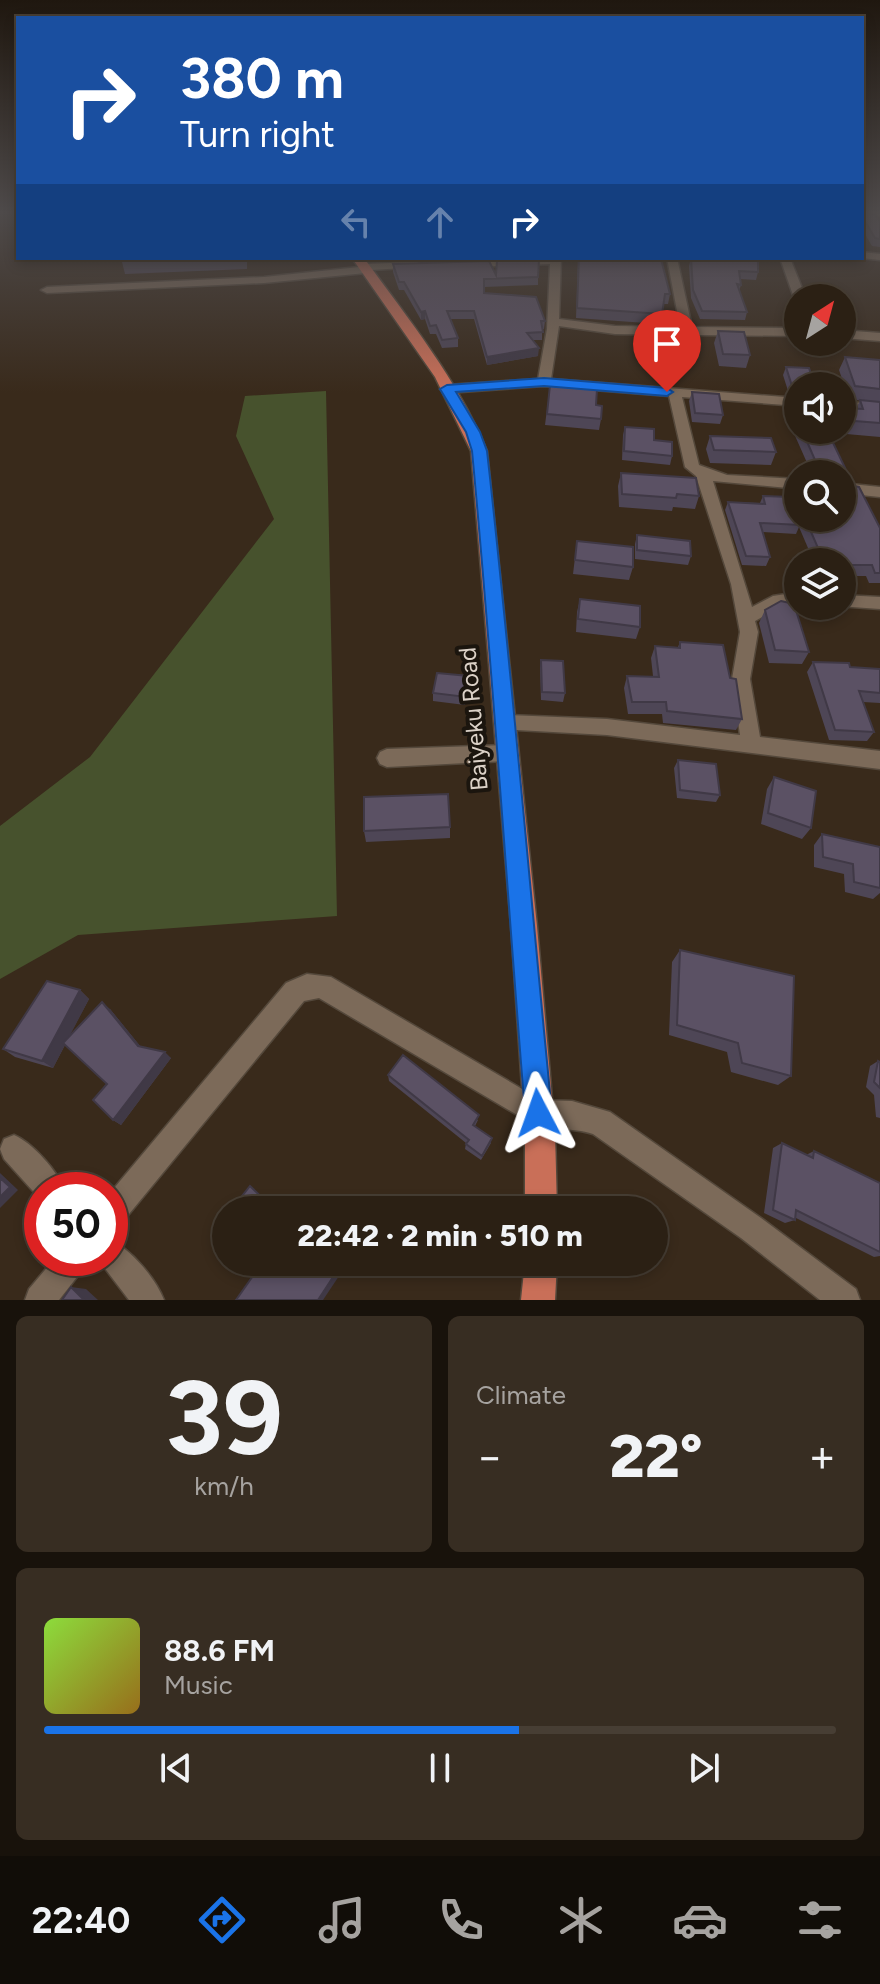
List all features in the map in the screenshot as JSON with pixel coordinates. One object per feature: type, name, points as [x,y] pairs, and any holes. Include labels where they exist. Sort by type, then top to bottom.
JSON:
[{"type":"main road","name":"Baiyeku Road","points":[[368,272],[447,389],[473,432],[479,451],[538,1113],[541,1196]]},
{"type":"main road","points":[[538,1300],[540,1276]]},
{"type":"street","points":[[47,290],[218,283],[309,272]]},
{"type":"street","points":[[544,382],[553,322],[555,272]]},
{"type":"street","points":[[675,272],[687,331]]},
{"type":"street","points":[[553,322],[615,330],[784,332]]},
{"type":"street","points":[[856,335],[880,337]]},
{"type":"street","points":[[447,389],[544,382],[784,401]]},
{"type":"street","points":[[675,393],[692,467],[703,474],[784,483]]},
{"type":"street","points":[[856,406],[880,409]]},
{"type":"street","points":[[703,474],[739,584],[749,632],[741,679],[751,743]]},
{"type":"street","points":[[856,489],[880,492]]},
{"type":"street","points":[[746,618],[784,599]]},
{"type":"street","points":[[856,602],[880,603]]},
{"type":"street","points":[[505,723],[607,727],[880,760]]},
{"type":"street","points":[[387,758],[506,753]]},
{"type":"street","points":[[128,1193],[295,992],[307,986],[322,986],[538,1113],[572,1114],[600,1122],[751,1228],[845,1300]]},
{"type":"street","points":[[14,1149],[35,1172]]},
{"type":"street","points":[[40,1300],[59,1276]]},
{"type":"street","points":[[128,1276],[149,1300]]},
{"type":"green space","points":[[326,391],[337,916],[78,935],[0,979],[0,826],[90,757],[274,519],[236,436],[245,396]]},
{"type":"building","points":[[396,272],[494,272],[496,275],[496,272],[538,272],[538,277],[484,279],[484,293],[536,297],[545,321],[541,321],[543,332],[527,333],[539,348],[487,357],[474,311],[447,311],[458,338],[442,340],[436,325],[430,326],[425,311],[421,312],[404,282],[399,282]]},
{"type":"building","points":[[578,272],[664,272],[670,294],[665,294],[662,314],[577,308]]},
{"type":"building","points":[[692,272],[739,272],[741,285],[737,284],[747,312],[702,311],[693,290]]},
{"type":"building","points":[[718,331],[744,332],[750,355],[723,354]]},
{"type":"building","points":[[845,357],[880,360],[880,389],[856,386],[856,372],[850,372]]},
{"type":"building","points":[[786,367],[809,368],[810,372],[788,372]]},
{"type":"building","points":[[550,385],[597,389],[596,405],[602,406],[601,419],[547,414]]},
{"type":"building","points":[[692,392],[719,394],[723,415],[695,413]]},
{"type":"building","points":[[860,400],[880,402],[880,423],[856,421],[856,409],[863,409]]},
{"type":"building","points":[[625,427],[654,429],[654,440],[672,442],[672,456],[624,451]]},
{"type":"building","points":[[710,436],[771,438],[776,452],[714,450]]},
{"type":"building","points":[[808,444],[834,444],[841,460],[815,460]]},
{"type":"building","points":[[621,473],[696,478],[699,496],[677,494],[676,498],[622,494]]},
{"type":"building","points":[[856,486],[859,487],[880,528],[880,573],[875,573],[872,565],[856,565],[856,548],[818,548],[811,532],[856,532]]},
{"type":"building","points":[[763,496],[784,497],[784,524],[760,523],[770,557],[746,556],[728,502],[765,504]]},
{"type":"building","points":[[637,535],[690,541],[691,556],[637,550]]},
{"type":"building","points":[[577,541],[633,547],[633,567],[575,560]]},
{"type":"building","points":[[580,599],[640,606],[640,627],[578,619]]},
{"type":"building","points":[[784,602],[784,620],[799,620],[809,652],[775,650],[765,610]]},
{"type":"building","points":[[680,642],[723,645],[730,678],[736,679],[742,719],[667,711],[666,702],[632,702],[627,676],[659,677],[655,646],[680,648]]},
{"type":"building","points":[[541,660],[563,661],[565,693],[542,692]]},
{"type":"building","points":[[813,662],[849,663],[850,667],[880,669],[880,693],[859,691],[874,732],[835,730]]},
{"type":"building","points":[[437,673],[469,676],[466,697],[433,693]]},
{"type":"building","points":[[678,760],[716,764],[720,795],[680,790]]},
{"type":"building","points":[[774,777],[816,791],[811,828],[768,813]]},
{"type":"building","points":[[448,794],[450,827],[364,831],[364,797]]},
{"type":"building","points":[[822,834],[880,847],[880,888],[854,882],[853,864],[823,857]]},
{"type":"building","points":[[680,950],[794,976],[791,1076],[742,1063],[738,1043],[677,1025]]},
{"type":"building","points":[[47,981],[80,990],[42,1061],[3,1049]]},
{"type":"building","points":[[102,1002],[138,1046],[165,1052],[113,1120],[93,1100],[107,1084],[63,1043]]},
{"type":"building","points":[[403,1055],[479,1115],[473,1125],[492,1138],[482,1156],[466,1144],[469,1140],[388,1075]]},
{"type":"building","points":[[880,1062],[880,1088],[874,1082]]},
{"type":"building","points":[[782,1143],[813,1158],[814,1151],[880,1183],[880,1252],[796,1210],[795,1220],[773,1210]]},
{"type":"building","points":[[0,1178],[10,1187],[0,1197]]},
{"type":"building","points":[[250,1186],[260,1196],[242,1196]]},
{"type":"building","points":[[253,1276],[334,1276],[318,1300],[236,1300]]},
{"type":"building","points":[[71,1287],[84,1300],[62,1300]]},
{"type":"route","points":[[538,1113],[524,926],[506,753],[502,674],[479,451],[473,432],[447,389],[509,387],[544,382],[667,392]]}]
